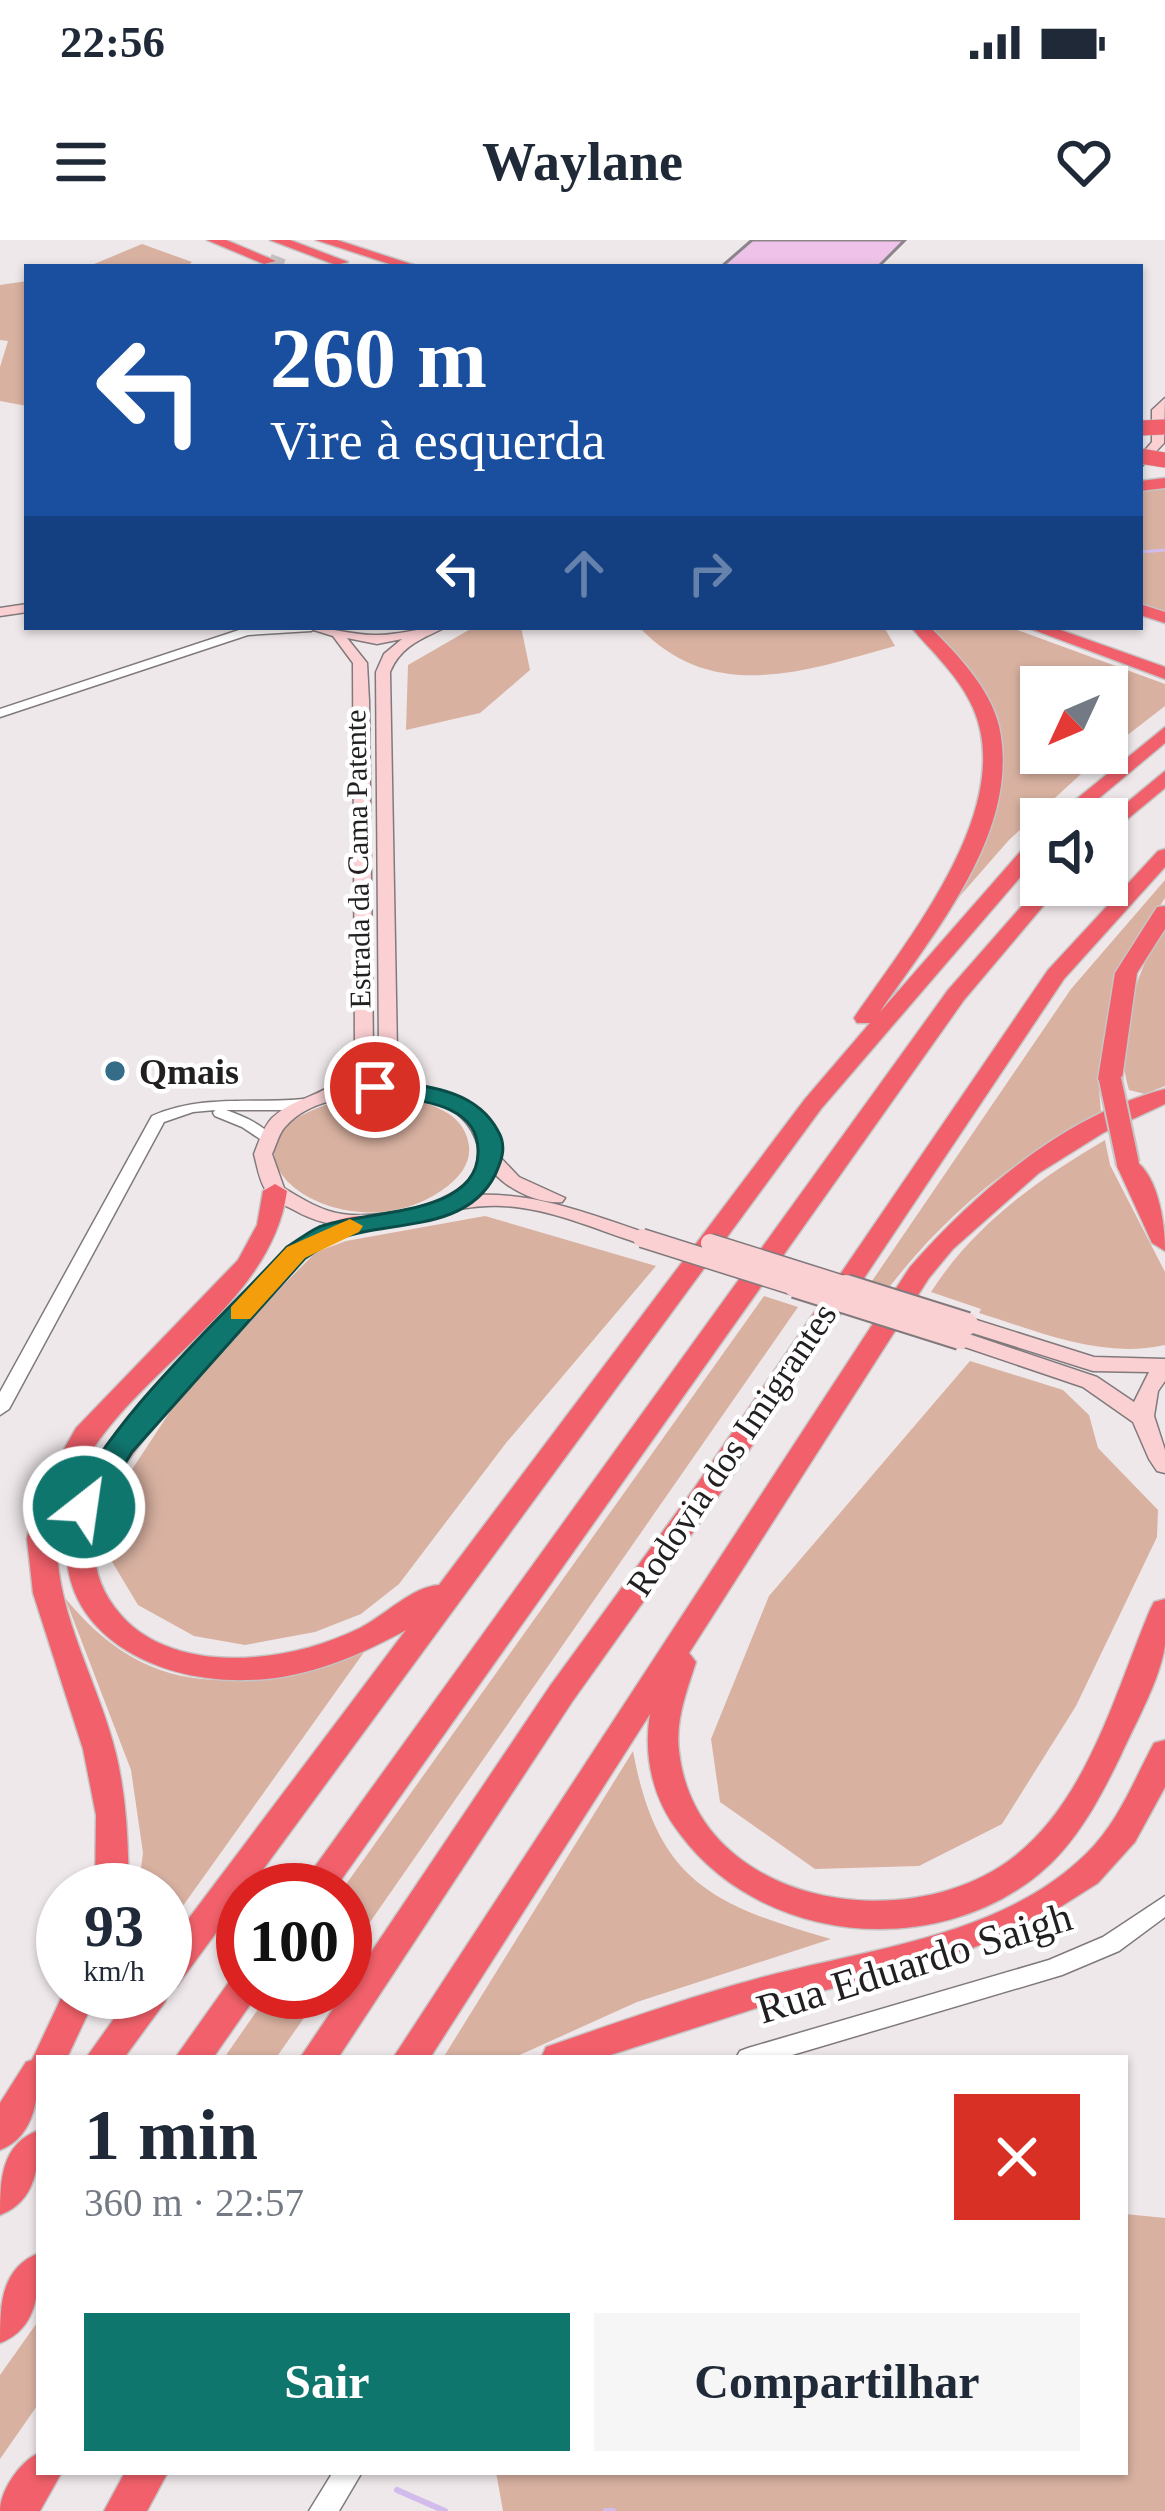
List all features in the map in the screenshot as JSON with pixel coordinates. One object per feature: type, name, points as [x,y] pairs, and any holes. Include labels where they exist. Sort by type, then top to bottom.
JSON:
[{"type":"highway","points":[[214,240],[269,261]]},
{"type":"highway","points":[[277,240],[345,264]]},
{"type":"highway","points":[[323,240],[386,264]]},
{"type":"highway","points":[[323,240],[403,264]]},
{"type":"highway","points":[[813,1104],[957,874],[990,794],[989,727],[974,690],[923,630]]},
{"type":"highway","points":[[1043,630],[1165,673]]},
{"type":"highway","points":[[1093,630],[1165,655]]},
{"type":"highway","points":[[1087,798],[1165,733]]},
{"type":"highway","points":[[1128,811],[1165,777]]},
{"type":"highway","name":"Rodovia dos Imigrantes","points":[[320,2055],[1017,1030],[1056,975],[1165,855]]},
{"type":"highway","points":[[192,1940],[813,1104],[1020,864]]},
{"type":"highway","points":[[334,1863],[956,995],[1034,906]]},
{"type":"highway","points":[[1165,912],[1126,973],[1110,1079],[1128,1164],[1165,1243]]},
{"type":"highway","points":[[413,2055],[880,1329],[954,1230],[1042,1159],[1165,1096]]},
{"type":"highway","points":[[112,1863],[112,1815],[98,1749],[48,1593],[42,1538],[48,1502],[86,1435],[249,1265],[270,1225],[275,1191]]},
{"type":"highway","points":[[364,1222],[329,1232],[296,1253],[110,1460],[84,1507],[76,1546],[82,1581],[98,1611],[138,1645],[196,1665],[246,1670],[297,1663],[377,1633],[463,1574]]},
{"type":"highway","points":[[695,1620],[665,1708],[663,1754],[677,1805],[701,1843],[742,1876],[805,1906],[861,1917],[918,1912],[976,1895],[1027,1865],[1063,1831],[1165,1610]]},
{"type":"highway","points":[[567,2055],[689,2012],[969,1935],[1031,1910],[1083,1877],[1121,1841],[1165,1752]]},
{"type":"highway","points":[[50,2055],[68,2019]]},
{"type":"highway","points":[[106,2055],[133,2019]]},
{"type":"highway","points":[[196,2055],[222,2019]]},
{"type":"highway","points":[[0,2134],[36,2078]]},
{"type":"highway","points":[[0,2198],[36,2150]]},
{"type":"highway","points":[[0,2325],[36,2275]]},
{"type":"highway","points":[[16,2511],[40,2475]]},
{"type":"highway","points":[[124,2511],[146,2475]]},
{"type":"main road","points":[[1143,457],[1158,443],[1165,402]]},
{"type":"main road","points":[[319,630],[339,637],[415,635],[430,630]]},
{"type":"main road","name":"Estrada da Cama Patente","points":[[411,1088],[388,1051],[382,672],[389,657],[415,635]]},
{"type":"main road","name":"Estrada da Cama Patente","points":[[338,1091],[364,1052],[360,663],[339,637]]},
{"type":"main road","points":[[411,1088],[446,1098],[472,1114],[488,1134],[491,1158],[478,1183],[450,1204],[410,1218],[364,1222],[328,1218],[275,1191],[260,1156],[266,1138],[304,1104],[338,1091],[411,1088]]},
{"type":"main road","points":[[491,1158],[524,1187],[646,1231],[963,1331],[1107,1367],[1165,1367]]},
{"type":"main road","points":[[450,1204],[517,1202],[646,1231]]},
{"type":"main road","points":[[963,1331],[1090,1382],[1142,1418]]},
{"type":"main road","points":[[1165,1367],[1148,1389],[1142,1418],[1151,1447],[1165,1466]]},
{"type":"street","points":[[0,713],[253,630]]},
{"type":"street","points":[[236,637],[288,630]]},
{"type":"street","points":[[0,1408],[158,1119],[192,1106],[261,1109],[304,1104]]},
{"type":"street","points":[[149,1134],[182,1116],[219,1113],[248,1124],[266,1138]]},
{"type":"street","name":"Rua Eduardo Saigh","points":[[758,2055],[1054,1968],[1111,1943],[1165,1905]]},
{"type":"street","points":[[323,2511],[347,2475]]},
{"type":"shaded area","points":[[142,244],[192,262],[190,264],[94,264]]},
{"type":"shaded area","points":[[24,281],[24,405],[0,401],[0,367],[8,341],[0,340],[0,285]]},
{"type":"shaded area","points":[[1165,487],[1165,612],[1143,604],[1143,490]]},
{"type":"shaded area","points":[[469,630],[522,630],[530,670],[480,713],[406,730],[408,665]]},
{"type":"shaded area","points":[[643,630],[886,630],[895,646],[827,665],[761,675],[698,666],[668,651]]},
{"type":"shaded area","points":[[932,630],[1017,630],[1116,666],[1020,666],[1020,774],[1081,774],[1055,798],[1020,798],[1020,830],[931,929],[973,855],[997,728],[987,697],[968,666]]},
{"type":"shaded area","points":[[1128,670],[1165,684],[1165,706],[1128,735]]},
{"type":"shaded area","points":[[1165,880],[1165,898],[1131,950],[1099,1089],[1101,1113],[1040,1148],[986,1188],[936,1233],[890,1286],[872,1281],[1071,989]]},
{"type":"shaded area","points":[[1165,924],[1165,1086],[1145,1094],[1129,1090],[1126,1027],[1137,983]]},
{"type":"shaded area","points":[[362,1096],[427,1104],[455,1119],[469,1146],[468,1160],[452,1183],[399,1209],[356,1212],[318,1202],[290,1184],[275,1160],[279,1135],[306,1113]]},
{"type":"shaded area","points":[[1105,1140],[1110,1165],[1165,1272],[1165,1345],[1117,1349],[1071,1341],[979,1313],[981,1309],[931,1292],[987,1225],[1055,1171]]},
{"type":"shaded area","points":[[485,1216],[656,1266],[506,1443],[399,1584],[361,1614],[315,1632],[245,1645],[194,1636],[138,1605],[111,1560],[114,1497],[175,1404],[228,1341],[316,1252],[346,1241]]},
{"type":"shaded area","points":[[764,1296],[798,1307],[372,1919],[372,1863],[361,1863]]},
{"type":"shaded area","points":[[970,1361],[1063,1390],[1089,1415],[1098,1448],[1158,1510],[1157,1537],[1076,1706],[1002,1824],[919,1866],[815,1869],[720,1802],[711,1739],[769,1596]]},
{"type":"shaded area","points":[[65,1598],[98,1633],[133,1657],[168,1672],[204,1679],[282,1673],[367,1648],[192,1893],[192,1863],[142,1863],[131,1770]]},
{"type":"shaded area","points":[[633,1751],[657,1830],[696,1881],[753,1914],[831,1939],[637,2002],[520,2055],[445,2055]]},
{"type":"shaded area","points":[[251,2019],[303,2019],[278,2055],[226,2055]]},
{"type":"shaded area","points":[[1128,2214],[1165,2218],[1165,2511],[503,2511],[497,2475],[1128,2475]]},
{"type":"shaded area","points":[[36,2324],[36,2407],[0,2459],[0,2375]]},
{"type":"building","points":[[752,240],[905,240],[881,264],[724,264]]},
{"type":"waterway","points":[[1143,552],[1165,550]]},
{"type":"waterway","points":[[397,2490],[445,2511]]},
{"type":"waterway","points":[[606,2511],[613,2511]]},
{"type":"tunnel","points":[[269,261],[276,264]]},
{"type":"slow traffic","points":[[241,1313],[296,1253],[329,1232],[350,1226]]},
{"type":"place","name":"Qmais","points":[[115,1071]]},
{"type":"route","points":[[84,1507],[98,1474],[122,1445],[296,1253],[329,1232],[364,1222],[410,1218],[450,1204],[487,1171],[491,1158],[488,1134],[472,1114],[446,1098],[411,1088],[375,1087]]}]
